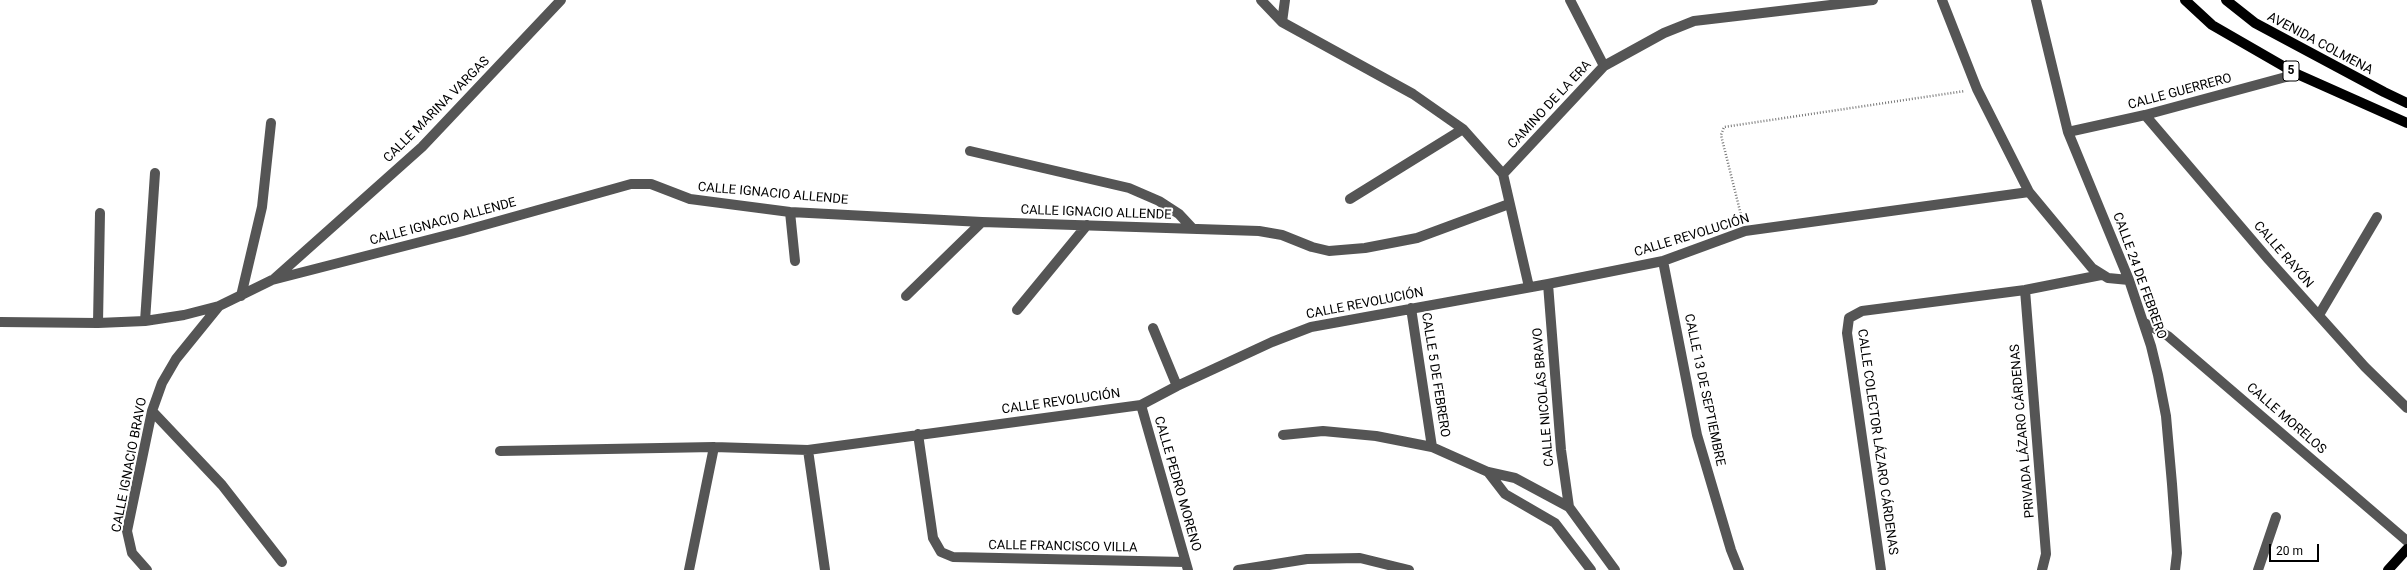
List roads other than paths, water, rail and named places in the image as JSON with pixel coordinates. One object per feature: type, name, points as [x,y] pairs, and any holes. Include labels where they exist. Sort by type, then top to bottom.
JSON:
[{"type":"main road","name":"5","points":[[2185,0],[2212,25],[2297,74],[2407,123]]},
{"type":"main road","name":"AVENIDA COLMENA","points":[[2226,0],[2255,23],[2407,103]]},
{"type":"main road","points":[[2388,570],[2407,549]]},
{"type":"street","name":"CALLE MARINA VARGAS","points":[[272,280],[422,147],[561,0]]},
{"type":"street","points":[[1261,0],[1282,22],[1413,94],[1463,129],[1503,174],[1529,287]]},
{"type":"street","points":[[1282,22],[1285,0]]},
{"type":"street","points":[[1570,0],[1604,66]]},
{"type":"street","name":"CAMINO DE LA ERA","points":[[1503,174],[1604,66],[1664,33],[1694,20],[1873,0]]},
{"type":"street","points":[[1942,0],[1977,89],[2029,192],[2086,262],[2101,275]]},
{"type":"street","name":"CALLE 24 DE FEBRERO","points":[[2036,0],[2068,132],[2129,280],[2158,375],[2166,416],[2176,553],[2175,570]]},
{"type":"street","name":"CALLE GUERRERO","points":[[2068,132],[2145,115],[2297,74]]},
{"type":"street","name":"CALLE RAYÓN","points":[[2145,115],[2365,367],[2407,408]]},
{"type":"street","points":[[241,296],[262,207],[271,123]]},
{"type":"street","points":[[1350,199],[1463,129]]},
{"type":"street","points":[[970,151],[1129,188],[1159,201],[1179,214],[1193,229]]},
{"type":"street","points":[[145,321],[155,173]]},
{"type":"street","name":"CALLE IGNACIO ALLENDE","points":[[0,322],[98,323],[145,321],[184,315],[219,306],[272,280],[463,231],[631,184],[651,184],[690,200],[790,212],[982,222],[1259,231],[1282,236],[1328,251],[1365,248],[1417,238],[1509,204]]},
{"type":"street","name":"CALLE REVOLUCIÓN","points":[[500,451],[714,447],[808,450],[1141,405],[1177,386],[1272,342],[1311,327],[1548,284],[1663,261],[1745,231],[2029,192]]},
{"type":"street","points":[[790,212],[795,261]]},
{"type":"street","points":[[98,323],[100,213]]},
{"type":"street","points":[[2319,315],[2377,217]]},
{"type":"street","points":[[906,296],[982,222]]},
{"type":"street","points":[[1017,310],[1087,225]]},
{"type":"street","name":"CALLE 13 DE SEPTIEMBRE","points":[[1663,261],[1697,435],[1731,550],[1739,570]]},
{"type":"street","points":[[2024,290],[2101,275],[2129,280]]},
{"type":"street","name":"CALLE NICOLÁS BRAVO","points":[[1548,284],[1561,450],[1569,507]]},
{"type":"street","name":"CALLE COLECTOR LÁZARO CÁRDENAS","points":[[1881,570],[1847,333],[1849,318],[1862,311],[2024,290]]},
{"type":"street","name":"PRIVADA LÁZARO CÁRDENAS","points":[[2024,290],[2046,554],[2042,570]]},
{"type":"street","name":"CALLE IGNACIO BRAVO","points":[[147,570],[132,553],[127,531],[152,411],[162,383],[176,359],[219,306]]},
{"type":"street","name":"CALLE 5 DE FEBRERO","points":[[1411,308],[1432,447]]},
{"type":"street","name":"CALLE MORELOS","points":[[2143,322],[2168,336],[2407,541]]},
{"type":"street","points":[[1153,328],[1177,386]]},
{"type":"street","name":"CALLE PEDRO MORENO","points":[[1141,405],[1187,566]]},
{"type":"street","points":[[152,411],[222,486],[282,562]]},
{"type":"street","points":[[1283,435],[1323,431],[1376,436],[1432,447],[1488,472],[1515,478],[1569,507],[1616,570]]},
{"type":"street","name":"CALLE FRANCISCO VILLA","points":[[918,434],[933,538],[941,552],[953,557],[1187,566]]},
{"type":"street","points":[[689,570],[714,447]]},
{"type":"street","points":[[808,450],[825,570]]},
{"type":"street","points":[[1488,472],[1505,494],[1555,523],[1591,570]]},
{"type":"street","points":[[2258,570],[2276,517]]},
{"type":"street","points":[[1238,570],[1307,559],[1360,558],[1409,570]]}]
